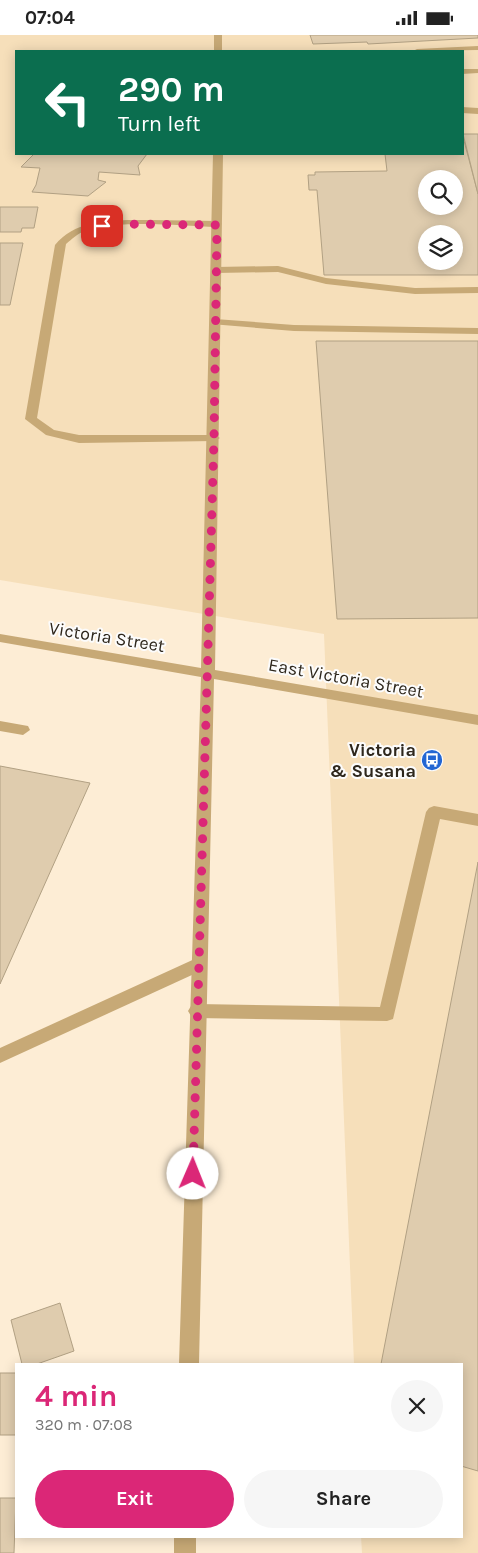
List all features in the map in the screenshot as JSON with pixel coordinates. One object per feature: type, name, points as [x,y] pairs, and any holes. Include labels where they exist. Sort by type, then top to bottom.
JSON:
[{"type":"street","points":[[218,35],[218,50]]},
{"type":"street","points":[[432,50],[478,47]]},
{"type":"street","points":[[464,72],[478,71]]},
{"type":"street","points":[[464,110],[478,111]]},
{"type":"street","points":[[189,1363],[197,1011],[214,438],[218,155]]},
{"type":"street","points":[[214,438],[78,439],[50,433],[31,419],[60,245],[67,237],[84,228],[119,224],[217,225]]},
{"type":"street","points":[[216,270],[278,269],[326,281],[415,291],[478,291]]},
{"type":"street","points":[[215,322],[313,328],[478,331]]},
{"type":"street","name":"Victoria Street","points":[[0,638],[207,673]]},
{"type":"street","name":"East Victoria Street","points":[[207,673],[478,720]]},
{"type":"street","points":[[0,726],[23,730]]},
{"type":"street","points":[[197,1011],[386,1014],[434,812],[478,820]]},
{"type":"street","points":[[0,1056],[199,964]]},
{"type":"street","points":[[185,1538],[185,1553]]},
{"type":"shaded area","points":[[0,35],[478,35],[478,1553],[362,1553],[361,1538],[463,1538],[463,1363],[354,1363],[324,634],[0,580]]},
{"type":"building","points":[[310,35],[478,35],[478,38],[368,44],[367,42],[313,44]]},
{"type":"building","points":[[464,134],[478,134],[478,194],[464,138]]},
{"type":"building","points":[[464,141],[478,194],[478,275],[324,275],[317,190],[309,190],[308,175],[315,175],[315,172],[387,171],[385,155],[464,155]]},
{"type":"building","points":[[33,155],[146,155],[138,166],[140,175],[99,172],[98,180],[106,182],[88,196],[32,192],[36,185],[40,168],[21,167]]},
{"type":"building","points":[[0,207],[38,207],[34,228],[22,228],[21,232],[0,232]]},
{"type":"building","points":[[0,243],[23,243],[10,305],[0,305]]},
{"type":"building","points":[[316,341],[478,341],[478,618],[337,619]]},
{"type":"building","points":[[0,766],[90,783],[0,984]]},
{"type":"building","points":[[478,862],[478,1471],[463,1467],[463,1363],[381,1363]]},
{"type":"building","points":[[60,1303],[74,1351],[40,1363],[22,1363],[11,1320]]},
{"type":"building","points":[[0,1373],[15,1373],[15,1435],[0,1435]]},
{"type":"building","points":[[0,1498],[15,1498],[14,1553],[0,1553]]},
{"type":"place","name":"Victoria & Susana","points":[[432,760]]},
{"type":"route","points":[[102,226],[119,224],[217,225],[214,438],[193,1174]]}]
